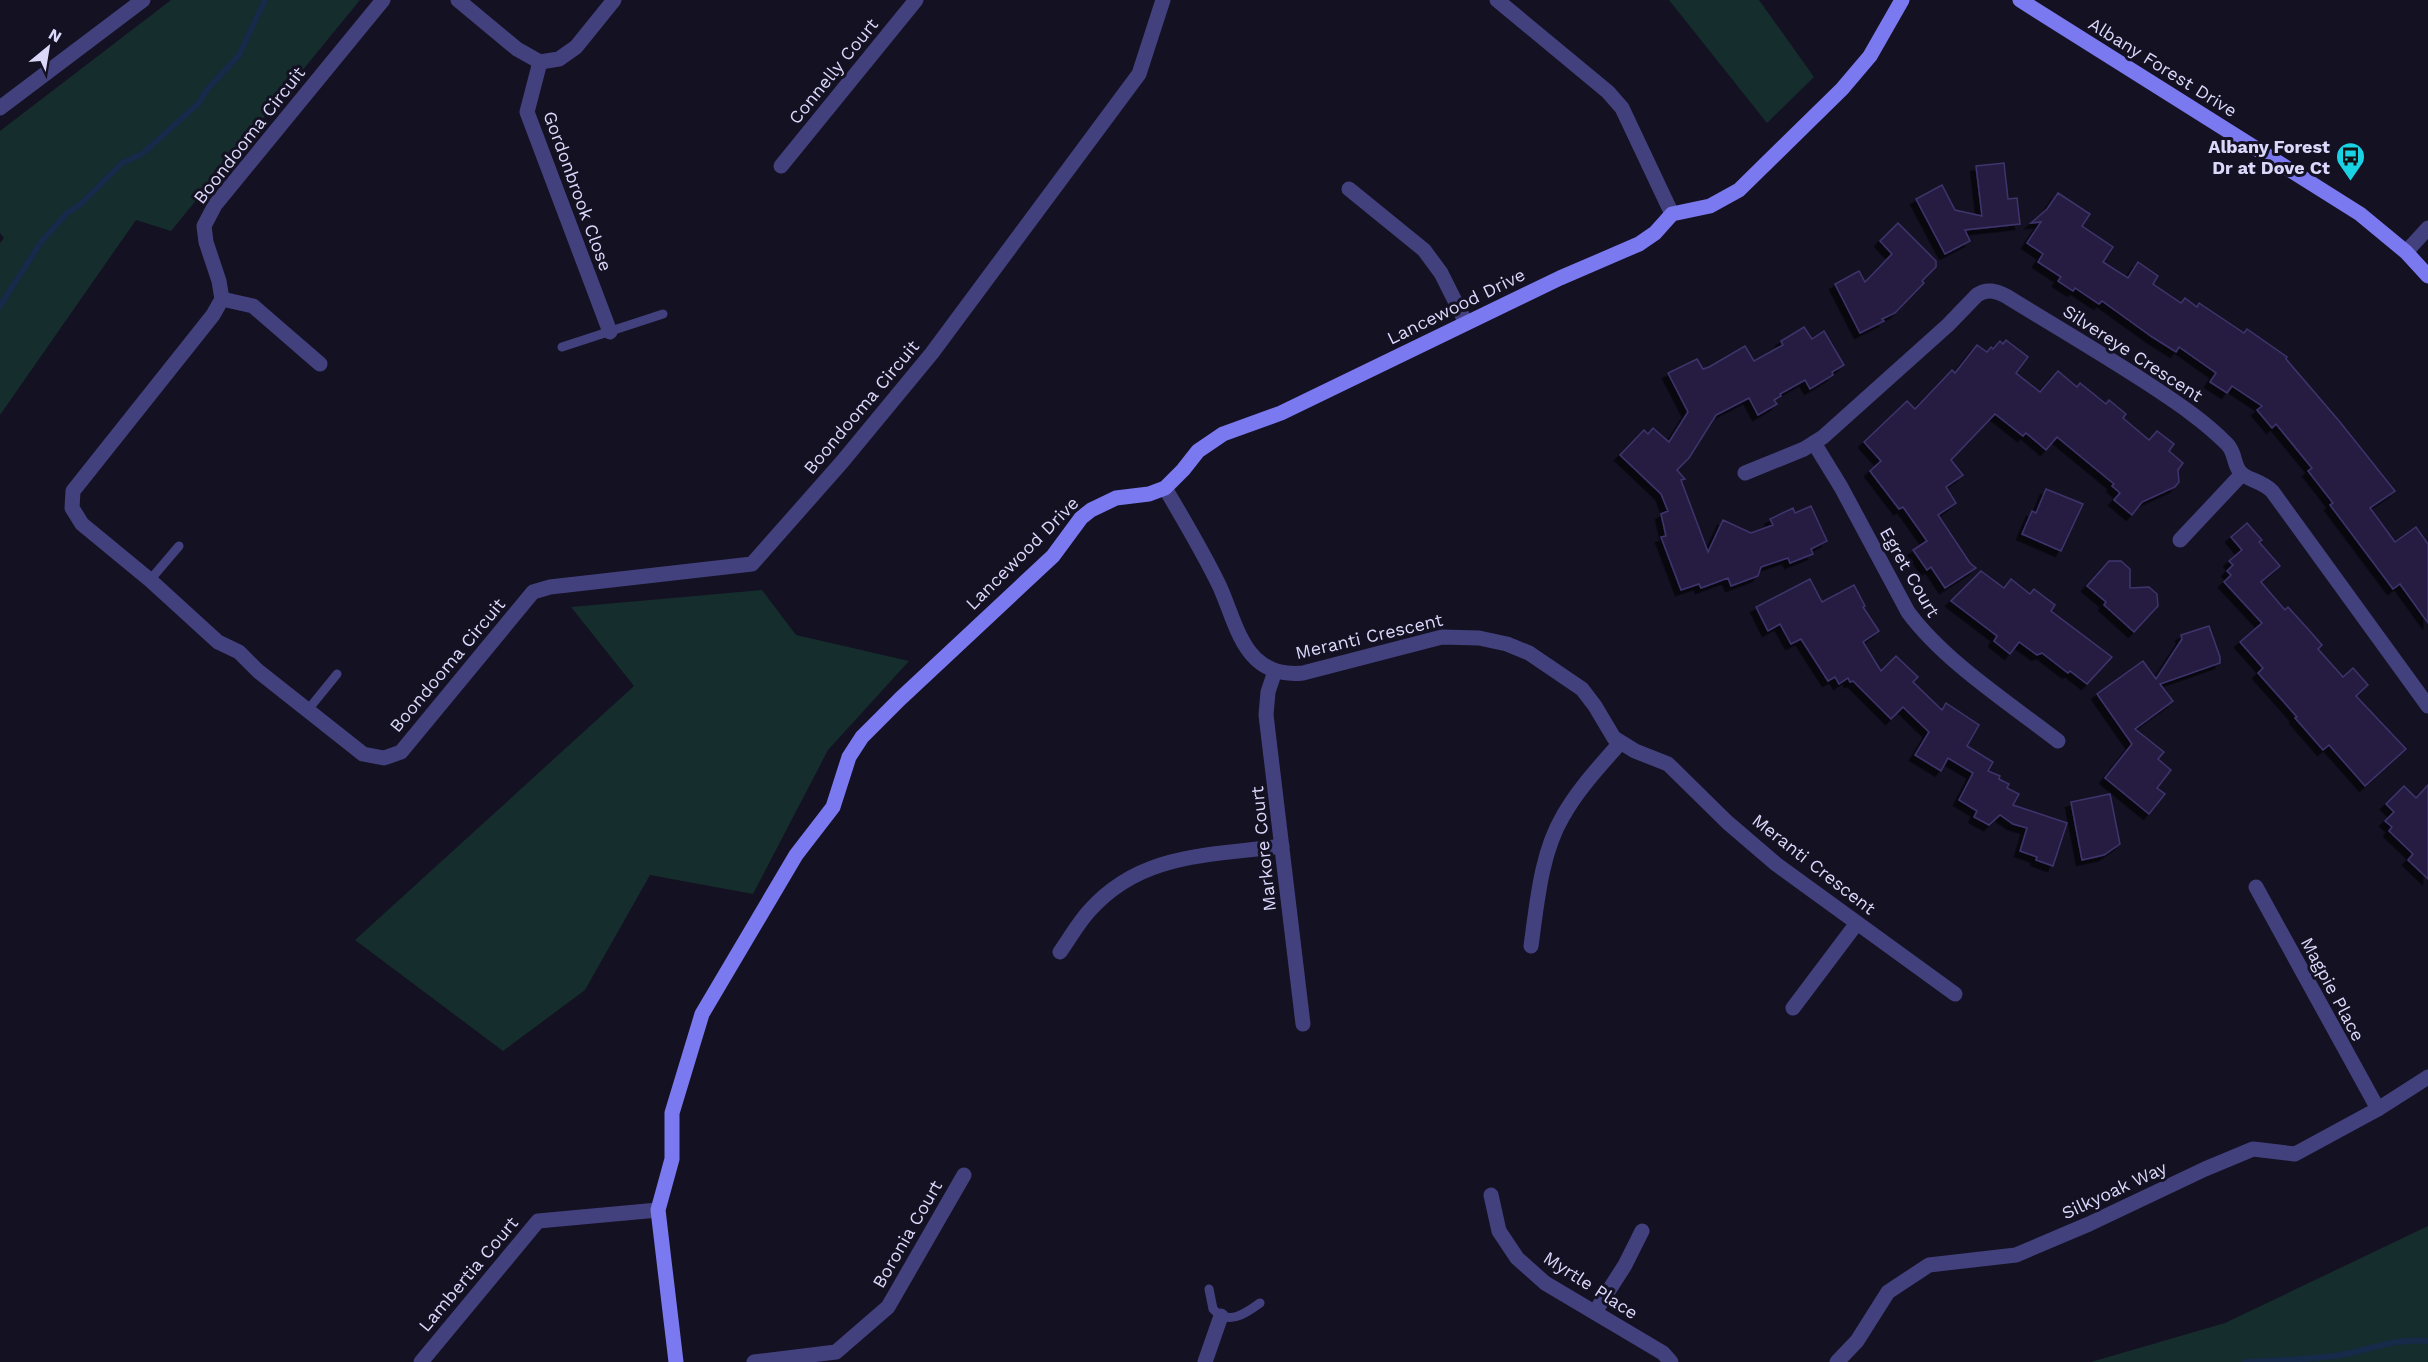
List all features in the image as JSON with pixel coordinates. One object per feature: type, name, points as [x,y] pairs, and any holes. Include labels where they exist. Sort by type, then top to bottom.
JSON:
[{"type":"street","points":[[0,108],[143,0]]},
{"type":"street","name":"Boondooma Circuit","points":[[383,0],[215,205],[204,226],[206,242],[219,281],[222,299],[213,315],[73,491],[72,508],[82,524],[150,580],[218,642],[239,652],[258,671],[363,754],[384,758],[401,752],[533,592],[550,586],[752,564],[842,462],[932,353],[1139,74],[1163,0]]},
{"type":"street","points":[[458,0],[517,49],[540,62],[559,59],[576,47],[614,0]]},
{"type":"street","name":"Connelly Court","points":[[781,166],[915,0]]},
{"type":"street","points":[[1497,0],[1608,92],[1622,108],[1672,214],[1719,202],[1748,182],[1854,75],[1870,56],[1902,0]]},
{"type":"street","name":"Albany Forest Drive","points":[[2020,0],[2360,214],[2406,252],[2428,276]]},
{"type":"street","name":"Gordonbrook Close","points":[[540,62],[527,111],[610,332]]},
{"type":"street","points":[[1349,189],[1409,236],[1428,255],[1441,273],[1466,323]]},
{"type":"street","name":"Lancewood Drive","points":[[676,1362],[658,1210],[672,1159],[672,1113],[702,1014],[796,855],[834,807],[844,770],[855,747],[900,699],[1053,556],[1082,518],[1091,510],[1116,498],[1149,494],[1165,488],[1184,470],[1198,451],[1222,434],[1281,413],[1560,278],[1639,244],[1655,233],[1672,214]]},
{"type":"street","points":[[2406,252],[2428,228]]},
{"type":"street","name":"Silvereye Crescent","points":[[1745,473],[1814,443],[1948,325],[1964,307],[1983,291],[1989,291],[2006,296],[2120,365],[2198,418],[2230,447],[2241,474]]},
{"type":"street","points":[[222,299],[253,306],[320,364]]},
{"type":"street","name":"Egret Court","points":[[1814,443],[1841,487],[1905,607],[1921,631],[1941,650],[2058,741]]},
{"type":"street","points":[[2180,540],[2241,474],[2264,483],[2428,706]]},
{"type":"street","name":"Meranti Crescent","points":[[1165,488],[1209,566],[1245,645],[1257,660],[1275,671],[1303,673],[1442,637],[1479,638],[1507,644],[1529,653],[1572,682],[1589,698],[1608,731],[1620,743],[1635,752],[1668,764],[1755,846],[1801,883],[1955,994]]},
{"type":"street","name":"Markore Court","points":[[1275,671],[1268,692],[1266,715],[1303,1024]]},
{"type":"street","points":[[1531,946],[1542,882],[1555,832],[1574,798],[1620,743]]},
{"type":"street","points":[[1060,952],[1095,904],[1125,880],[1141,871],[1191,856],[1282,846]]},
{"type":"street","name":"Magpie Place","points":[[2256,887],[2378,1109]]},
{"type":"street","points":[[1793,1008],[1857,923]]},
{"type":"street","name":"Silkyoak Way","points":[[1837,1362],[1857,1341],[1888,1292],[1929,1265],[2016,1254],[2089,1224],[2253,1149],[2295,1154],[2378,1109],[2428,1077]]},
{"type":"street","name":"Boronia Court","points":[[754,1362],[836,1352],[888,1306],[964,1175]]},
{"type":"street","name":"Myrtle Place","points":[[1491,1195],[1499,1232],[1517,1258],[1545,1283],[1663,1353],[1671,1362]]},
{"type":"street","name":"Lambertia Court","points":[[421,1362],[538,1221],[658,1210]]},
{"type":"street","points":[[1595,1312],[1625,1265],[1642,1231]]},
{"type":"street","points":[[1205,1362],[1221,1316]]},
{"type":"lane","points":[[562,347],[663,314]]},
{"type":"lane","points":[[150,580],[180,546]]},
{"type":"lane","points":[[307,711],[337,674]]},
{"type":"lane","points":[[1209,1289],[1211,1306],[1221,1316],[1234,1318],[1260,1303]]},
{"type":"green space","points":[[171,0],[360,0],[171,231],[136,220],[0,415],[0,243],[4,238],[0,233],[0,131]]},
{"type":"green space","points":[[1669,0],[1759,0],[1814,77],[1767,123]]},
{"type":"green space","points":[[762,590],[796,635],[909,661],[828,750],[753,894],[650,875],[585,990],[503,1051],[355,940],[634,686],[571,607]]},
{"type":"green space","points":[[2428,1226],[2428,1362],[2091,1362],[2225,1323]]},
{"type":"building","points":[[2004,163],[2008,199],[2017,198],[2020,224],[1965,230],[1970,241],[1945,254],[1916,199],[1942,185],[1955,210],[1982,216],[1976,166]]},
{"type":"building","points":[[2058,193],[2090,214],[2082,226],[2113,247],[2103,262],[2128,278],[2138,262],[2158,276],[2153,284],[2181,303],[2185,298],[2197,307],[2199,303],[2244,333],[2247,329],[2287,357],[2286,359],[2395,491],[2370,508],[2395,542],[2416,527],[2428,544],[2428,623],[2400,584],[2393,589],[2330,505],[2333,503],[2308,471],[2312,468],[2276,424],[2272,428],[2257,410],[2262,406],[2232,386],[2227,393],[2210,382],[2216,373],[2179,347],[2176,352],[2102,301],[2099,304],[2075,288],[2073,291],[2058,281],[2061,277],[2038,262],[2043,254],[2027,243],[2041,222],[2031,223],[2047,209]]},
{"type":"building","points":[[1898,223],[1936,261],[1936,267],[1895,313],[1860,333],[1835,284],[1859,271],[1865,282],[1892,254],[1880,241]]},
{"type":"building","points":[[1804,327],[1812,339],[1824,331],[1844,365],[1832,372],[1833,375],[1810,389],[1805,380],[1780,394],[1781,396],[1774,400],[1777,404],[1758,415],[1749,398],[1716,415],[1689,458],[1677,470],[1685,479],[1681,480],[1708,552],[1723,520],[1751,533],[1773,525],[1770,519],[1793,508],[1795,513],[1811,506],[1827,541],[1811,549],[1813,554],[1790,563],[1788,558],[1761,567],[1758,576],[1731,586],[1728,578],[1701,588],[1699,584],[1681,590],[1661,537],[1666,536],[1661,514],[1668,511],[1661,494],[1620,455],[1644,430],[1648,434],[1653,428],[1669,442],[1688,412],[1668,373],[1697,359],[1703,369],[1709,367],[1745,346],[1754,361],[1783,345],[1781,341]]},
{"type":"building","points":[[2006,340],[2028,357],[2016,373],[2040,392],[2058,371],[2077,387],[2080,383],[2106,404],[2109,400],[2126,414],[2123,418],[2149,440],[2157,431],[2174,444],[2169,451],[2183,463],[2178,470],[2179,482],[2175,487],[2142,502],[2132,515],[2114,500],[2120,493],[2112,486],[2114,484],[2057,437],[2046,450],[2026,433],[2023,436],[1995,414],[1951,460],[1963,475],[1946,487],[1956,503],[1938,515],[1970,563],[1976,568],[1945,588],[1931,567],[1927,570],[1913,550],[1927,541],[1903,507],[1899,509],[1870,471],[1881,461],[1864,442],[1907,401],[1915,409],[1952,370],[1955,373],[1977,345],[1987,352],[2000,341],[2003,344]]},
{"type":"building","points":[[2046,489],[2083,504],[2061,551],[2022,534],[2032,511],[2036,513]]},
{"type":"building","points":[[2247,523],[2262,540],[2259,542],[2280,566],[2261,582],[2285,610],[2288,607],[2322,645],[2318,649],[2343,677],[2353,668],[2368,685],[2356,696],[2406,749],[2365,786],[2329,745],[2323,750],[2295,718],[2297,717],[2258,673],[2263,668],[2240,642],[2262,623],[2224,582],[2231,575],[2227,571],[2233,565],[2229,561],[2242,550],[2231,537]]},
{"type":"building","points":[[2109,561],[2121,561],[2130,569],[2130,588],[2149,587],[2157,594],[2158,606],[2134,632],[2104,605],[2106,602],[2087,586]]},
{"type":"building","points":[[1981,571],[2004,588],[2011,579],[2030,594],[2034,589],[2055,605],[2051,611],[2112,657],[2087,684],[2042,653],[2037,655],[2019,642],[2010,654],[1994,641],[1997,636],[1951,601]]},
{"type":"building","points":[[1810,579],[1822,602],[1854,585],[1865,606],[1863,607],[1879,631],[1863,642],[1881,671],[1896,656],[1918,677],[1913,682],[1942,710],[1946,703],[1979,725],[1967,746],[1993,762],[1988,771],[2000,776],[1999,779],[2009,784],[2007,788],[2019,794],[2013,805],[2067,823],[2053,866],[2020,851],[2027,828],[2013,824],[2000,815],[1989,825],[1974,817],[1977,811],[1959,800],[1973,773],[1948,758],[1941,771],[1915,755],[1929,732],[1903,707],[1891,719],[1853,681],[1850,682],[1848,678],[1839,684],[1835,677],[1828,681],[1801,639],[1791,644],[1780,624],[1768,631],[1756,607]]},
{"type":"building","points":[[2209,626],[2220,663],[2160,684],[2173,701],[2135,729],[2164,752],[2158,759],[2171,770],[2157,788],[2165,794],[2149,814],[2105,778],[2132,744],[2097,694],[2143,661],[2156,679],[2182,639],[2181,635]]},
{"type":"building","points":[[2428,785],[2428,879],[2408,860],[2413,854],[2389,831],[2392,827],[2385,821],[2394,812],[2386,804],[2404,786],[2416,798]]},
{"type":"building","points":[[2110,794],[2120,844],[2104,855],[2082,860],[2071,802]]},
{"type":"waterway","points":[[0,306],[41,242],[66,214],[82,203],[122,163],[142,154],[199,103],[205,92],[239,55],[265,0]]},
{"type":"waterway","points":[[2245,1362],[2321,1358],[2396,1342],[2428,1341]]},
{"type":"place","name":"Albany Forest Dr at Dove Ct","points":[[2351,182]]}]
